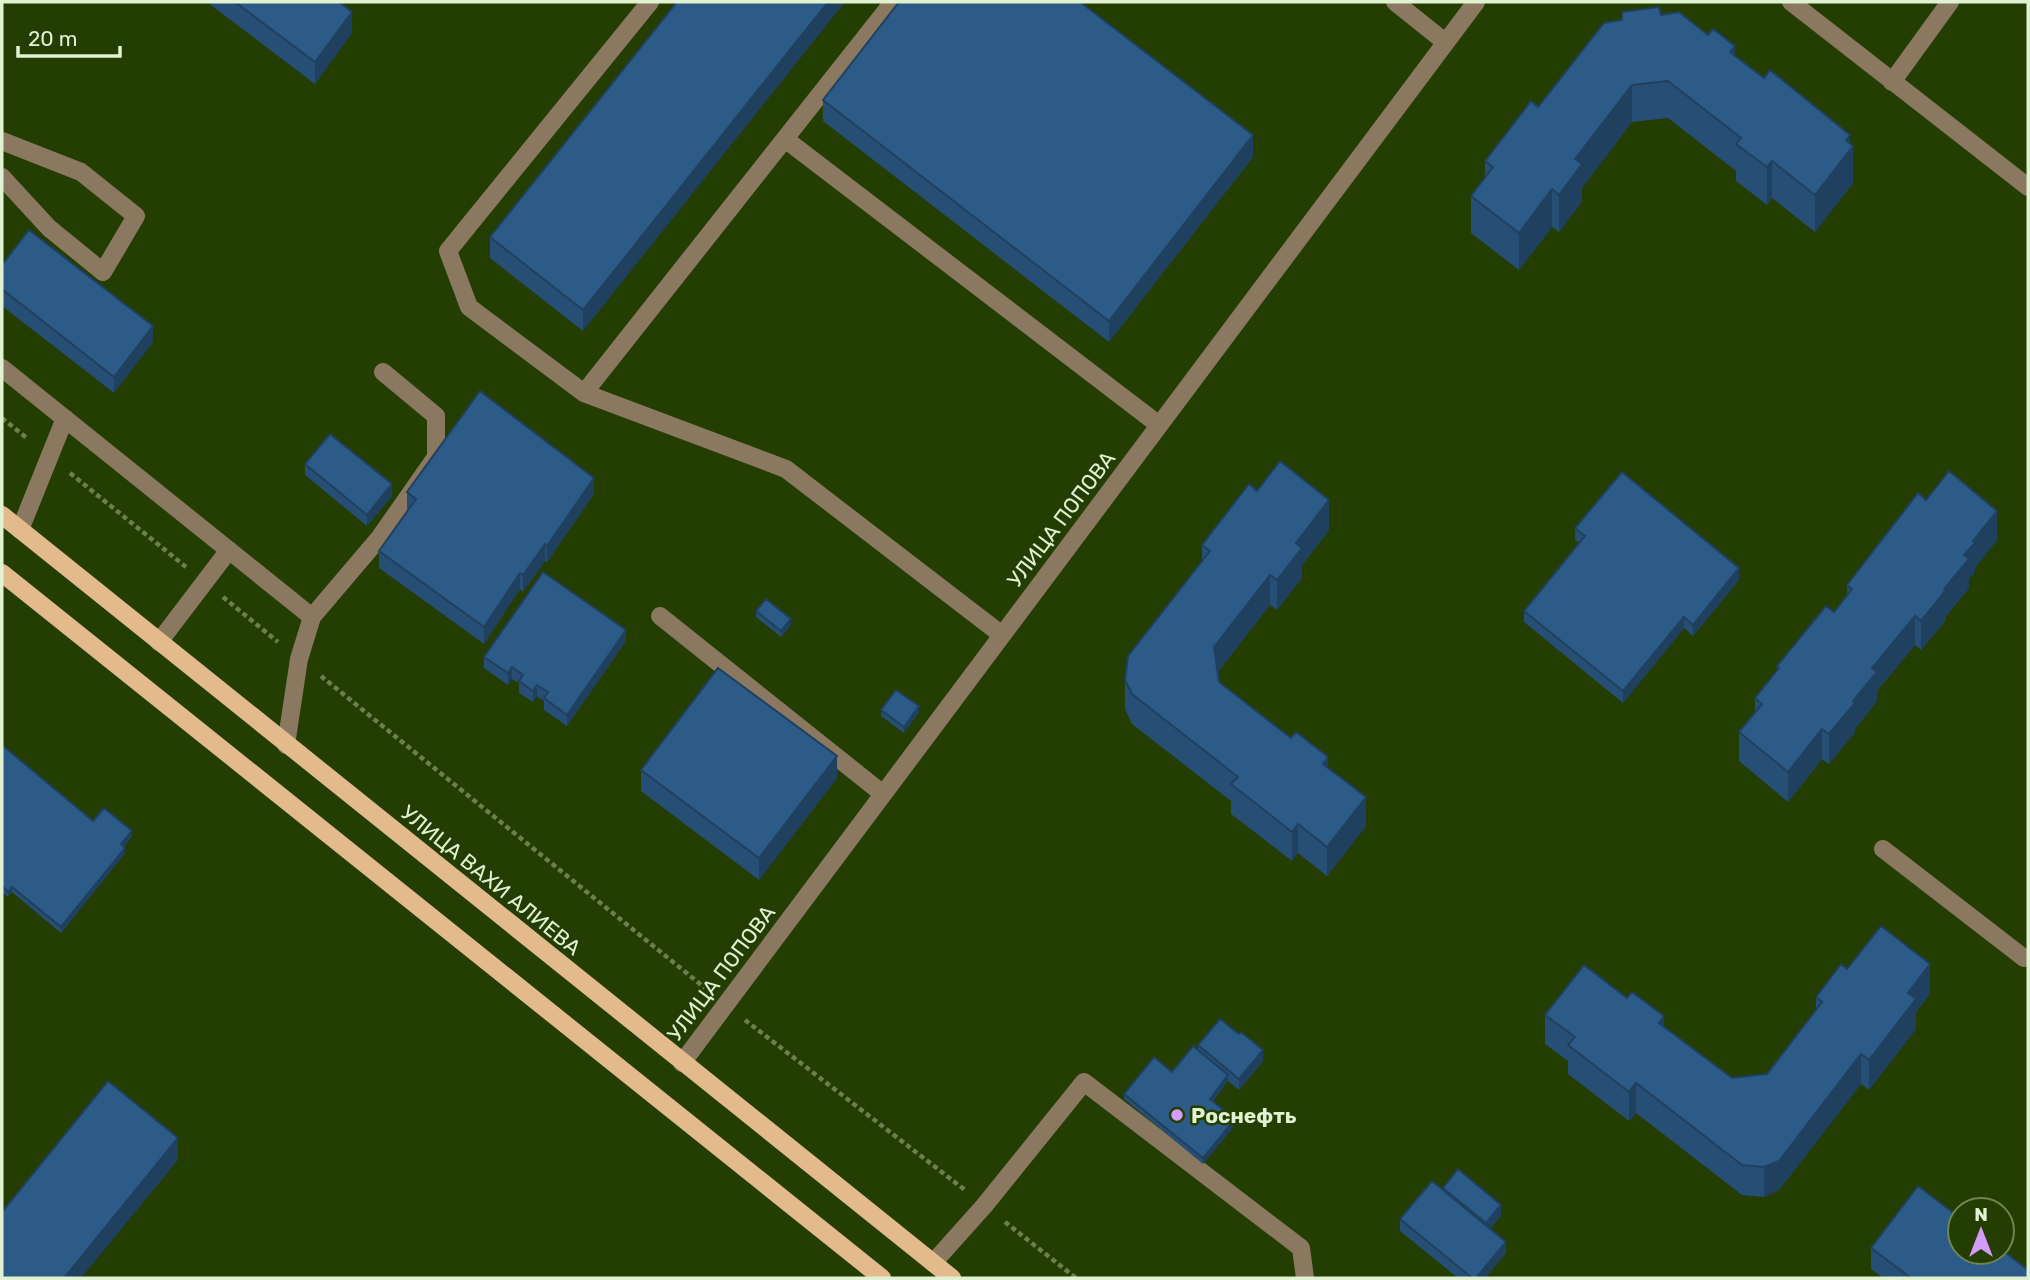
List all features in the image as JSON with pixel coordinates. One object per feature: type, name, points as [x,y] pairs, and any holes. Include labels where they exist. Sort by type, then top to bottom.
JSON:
[{"type":"main road","name":"УЛИЦА ВАХИ АЛИЕВА","points":[[2,515],[952,1278]]},
{"type":"main road","points":[[2,573],[882,1278]]},
{"type":"street","points":[[650,2],[448,251],[468,307],[584,393],[786,469],[1002,635]]},
{"type":"street","points":[[584,393],[892,2]]},
{"type":"street","points":[[1395,2],[1445,42]]},
{"type":"street","name":"УЛИЦА ПОПОВА","points":[[682,1063],[1476,2]]},
{"type":"street","points":[[1791,2],[2028,187]]},
{"type":"street","points":[[1892,82],[1950,2]]},
{"type":"street","points":[[785,139],[1159,425]]},
{"type":"street","points":[[2,141],[81,172],[136,216],[103,272],[49,228],[2,177]]},
{"type":"street","points":[[2,368],[312,617]]},
{"type":"street","points":[[286,745],[299,659],[312,617],[380,537],[436,457],[436,416],[383,372]]},
{"type":"street","points":[[20,530],[65,418]]},
{"type":"street","points":[[159,642],[229,550]]},
{"type":"street","points":[[660,616],[883,794]]},
{"type":"street","points":[[1883,849],[2024,958]]},
{"type":"street","points":[[933,1264],[984,1206],[1084,1082],[1301,1248],[1305,1278]]},
{"type":"path","points":[[2,418],[725,1004],[1076,1278]]},
{"type":"building","points":[[235,2],[339,2],[352,12],[315,62]]},
{"type":"building","points":[[677,2],[828,2],[583,310],[490,237]]},
{"type":"building","points":[[899,2],[1080,2],[1253,135],[1109,321],[823,100]]},
{"type":"building","points":[[1659,7],[1661,15],[1679,12],[1708,35],[1713,29],[1735,46],[1730,52],[1764,78],[1770,70],[1850,135],[1846,140],[1853,146],[1815,195],[1772,161],[1767,167],[1736,144],[1741,138],[1668,81],[1632,85],[1575,159],[1582,164],[1559,195],[1552,189],[1519,233],[1471,196],[1493,167],[1485,161],[1531,101],[1538,107],[1604,23],[1622,20],[1622,12]]},
{"type":"building","points":[[29,230],[153,326],[114,377],[2,289],[2,265]]},
{"type":"building","points":[[480,391],[594,478],[547,546],[545,544],[523,575],[520,573],[484,627],[379,551],[416,499],[407,492]]},
{"type":"building","points":[[330,434],[392,484],[367,515],[305,464]]},
{"type":"building","points":[[1280,461],[1329,500],[1296,543],[1302,548],[1277,580],[1270,575],[1214,647],[1219,682],[1291,738],[1296,732],[1328,757],[1323,764],[1366,797],[1327,847],[1298,824],[1292,832],[1231,784],[1238,777],[1132,694],[1125,680],[1128,656],[1210,551],[1202,545],[1249,484],[1257,491]]},
{"type":"building","points":[[1949,471],[1997,511],[1973,541],[1975,543],[1964,555],[1969,559],[1944,589],[1946,590],[1921,621],[1915,616],[1872,668],[1877,672],[1853,701],[1855,703],[1829,734],[1822,729],[1788,772],[1739,732],[1762,704],[1755,698],[1779,668],[1777,666],[1826,606],[1834,612],[1852,589],[1847,585],[1918,493],[1926,500]]},
{"type":"building","points":[[1622,472],[1739,568],[1693,625],[1684,617],[1623,691],[1524,611],[1585,536],[1575,528]]},
{"type":"building","points":[[543,572],[626,630],[567,715],[544,698],[548,692],[537,685],[533,691],[519,681],[523,675],[512,667],[508,673],[484,657]]},
{"type":"building","points":[[766,599],[791,619],[781,631],[756,611]]},
{"type":"building","points":[[718,668],[837,756],[759,858],[641,770]]},
{"type":"building","points":[[896,690],[919,706],[904,727],[881,710]]},
{"type":"building","points":[[2,745],[93,821],[104,808],[132,831],[121,844],[125,848],[61,927],[12,887],[8,892],[2,886]]},
{"type":"building","points":[[1881,926],[1930,964],[1908,993],[1916,999],[1869,1060],[1861,1054],[1779,1161],[1764,1167],[1742,1165],[1636,1083],[1629,1092],[1568,1045],[1575,1037],[1545,1015],[1584,965],[1627,998],[1632,992],[1664,1016],[1659,1023],[1732,1078],[1767,1074],[1822,1002],[1816,997],[1841,964],[1847,969]]},
{"type":"building","points":[[1220,1019],[1263,1050],[1239,1079],[1198,1045]]},
{"type":"building","points":[[1193,1046],[1228,1075],[1210,1099],[1235,1119],[1203,1158],[1124,1094],[1154,1057],[1172,1072]]},
{"type":"building","points":[[108,1081],[178,1138],[64,1278],[2,1278],[2,1212]]},
{"type":"building","points":[[1458,1169],[1501,1205],[1486,1223],[1443,1188]]},
{"type":"building","points":[[1432,1181],[1506,1242],[1476,1278],[1472,1278],[1400,1219]]},
{"type":"building","points":[[1918,1186],[1946,1207],[1946,1266],[2016,1266],[2016,1261],[2028,1270],[2028,1278],[1911,1278],[1871,1248]]},
{"type":"place","name":"Роснефть","points":[[1177,1115]]}]
